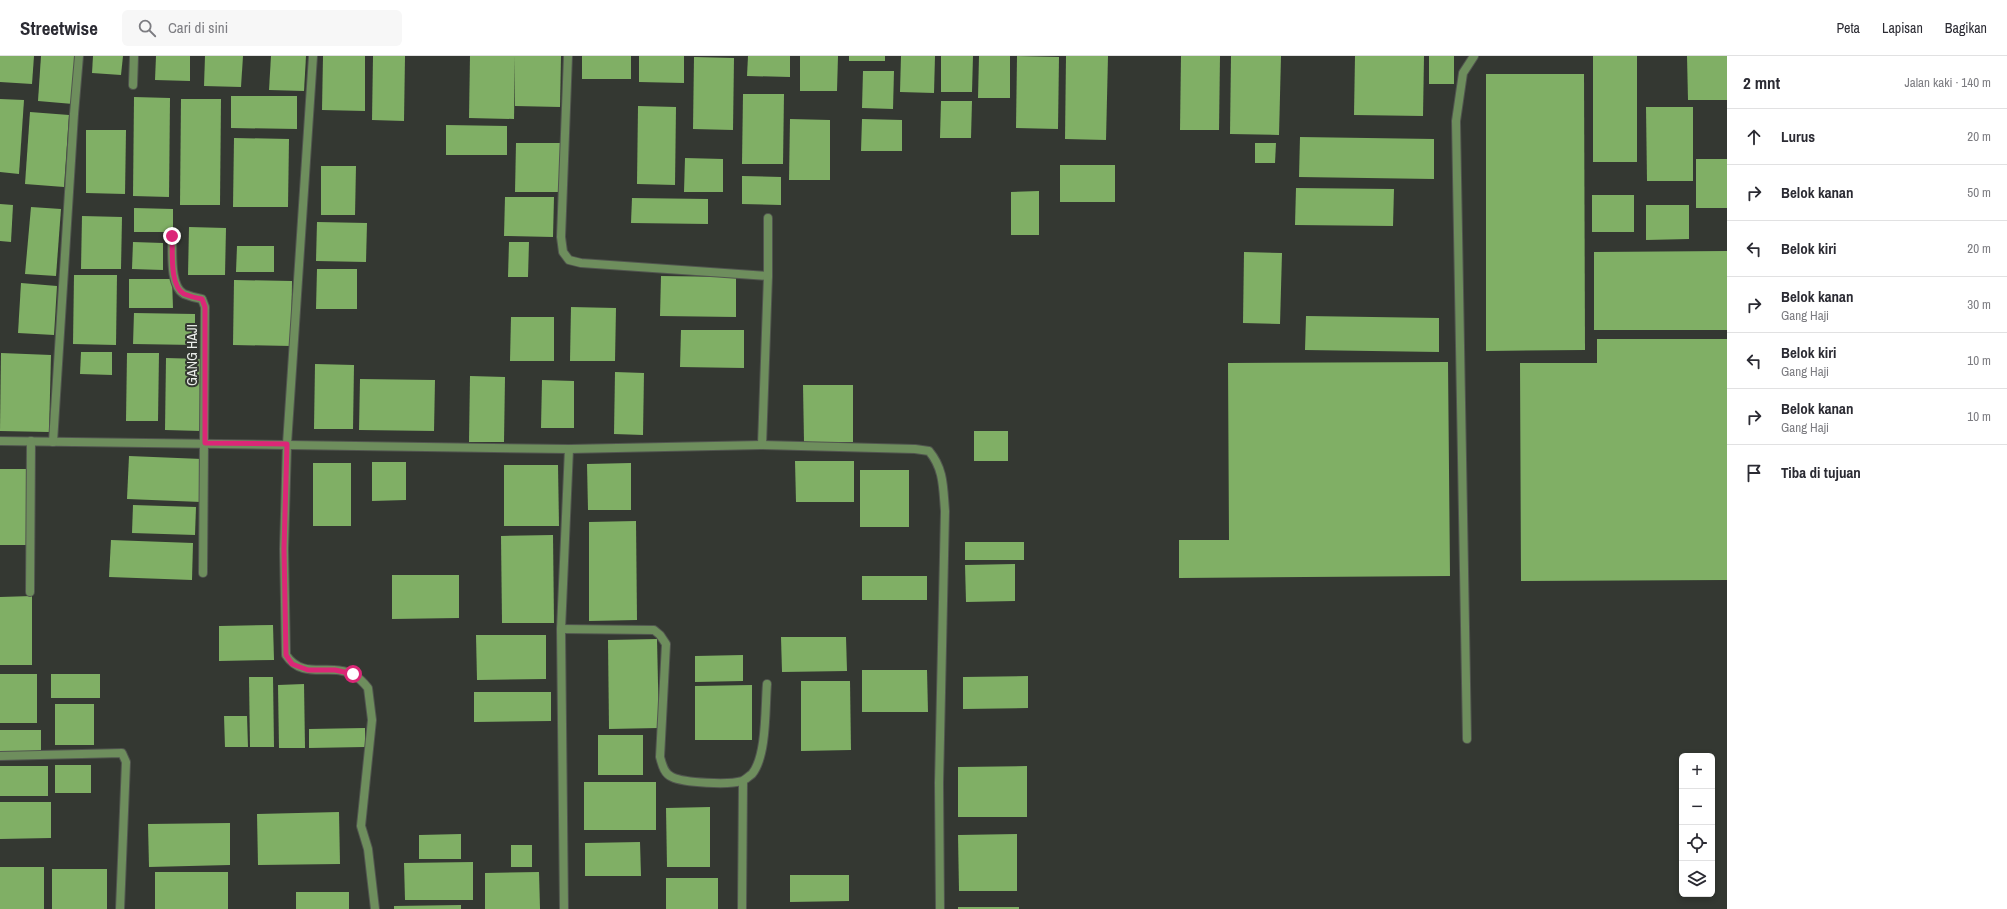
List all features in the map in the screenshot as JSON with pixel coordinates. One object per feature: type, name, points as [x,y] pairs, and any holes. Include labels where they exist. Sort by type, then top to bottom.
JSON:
[{"type":"street","points":[[53,442],[79,56]]},
{"type":"street","points":[[133,85],[134,56]]},
{"type":"street","points":[[313,56],[287,444],[284,549],[286,655],[292,664],[308,670],[335,670],[353,674],[368,688],[372,720],[361,826],[368,849],[375,909]]},
{"type":"street","points":[[568,56],[561,237],[563,252],[569,260],[581,263],[768,276]]},
{"type":"street","points":[[1467,739],[1456,121],[1463,73],[1474,56]]},
{"type":"street","points":[[762,445],[768,276],[768,218]]},
{"type":"street","name":"GANG HAJI","points":[[172,236],[173,272],[176,284],[182,293],[202,299],[205,307],[205,443]]},
{"type":"street","points":[[0,441],[569,449],[762,445],[929,450],[938,462],[943,481],[945,511],[939,783],[940,909]]},
{"type":"street","points":[[30,592],[32,441]]},
{"type":"street","points":[[204,573],[205,443]]},
{"type":"street","points":[[564,909],[561,629],[569,449]]},
{"type":"street","points":[[561,629],[654,630],[660,635],[666,644],[660,756],[663,768],[671,777],[692,782],[743,781],[752,774],[761,753],[767,684]]},
{"type":"street","points":[[0,756],[122,753],[124,755],[126,762],[120,909]]},
{"type":"street","points":[[742,909],[743,781]]},
{"type":"building","points":[[0,56],[34,56],[32,84],[0,82]]},
{"type":"building","points":[[41,56],[77,56],[73,104],[38,101]]},
{"type":"building","points":[[93,56],[123,56],[121,75],[92,73]]},
{"type":"building","points":[[156,56],[190,56],[190,81],[155,80]]},
{"type":"building","points":[[205,56],[243,56],[241,87],[204,86]]},
{"type":"building","points":[[271,56],[306,56],[304,91],[269,90]]},
{"type":"building","points":[[323,56],[365,56],[365,111],[322,110]]},
{"type":"building","points":[[373,56],[405,56],[404,121],[372,120]]},
{"type":"building","points":[[470,56],[515,56],[514,119],[469,118]]},
{"type":"building","points":[[515,56],[561,56],[560,107],[515,106]]},
{"type":"building","points":[[582,56],[631,56],[631,79],[582,79]]},
{"type":"building","points":[[639,56],[684,56],[684,83],[639,82]]},
{"type":"building","points":[[748,56],[790,56],[790,77],[747,76]]},
{"type":"building","points":[[800,56],[838,56],[837,91],[800,91]]},
{"type":"building","points":[[849,56],[885,56],[885,61],[849,61]]},
{"type":"building","points":[[901,56],[935,56],[934,93],[900,92]]},
{"type":"building","points":[[941,56],[973,56],[972,92],[941,92]]},
{"type":"building","points":[[979,56],[1010,56],[1010,98],[978,98]]},
{"type":"building","points":[[1017,56],[1059,57],[1058,129],[1016,128]]},
{"type":"building","points":[[1066,56],[1108,56],[1106,140],[1065,139]]},
{"type":"building","points":[[1181,56],[1220,56],[1219,130],[1180,130]]},
{"type":"building","points":[[1231,56],[1281,56],[1279,135],[1230,134]]},
{"type":"building","points":[[1355,56],[1424,56],[1423,116],[1354,115]]},
{"type":"building","points":[[1429,56],[1454,56],[1454,84],[1429,84]]},
{"type":"building","points":[[1593,56],[1637,56],[1637,162],[1593,162]]},
{"type":"building","points":[[1687,56],[1727,56],[1727,100],[1688,100]]},
{"type":"building","points":[[694,57],[734,58],[733,130],[693,129]]},
{"type":"building","points":[[863,71],[894,71],[893,109],[862,108]]},
{"type":"building","points":[[1486,74],[1584,74],[1585,350],[1486,351]]},
{"type":"building","points":[[743,94],[784,94],[783,164],[742,164]]},
{"type":"building","points":[[231,96],[297,96],[297,129],[231,128]]},
{"type":"building","points":[[134,97],[170,98],[169,197],[133,196]]},
{"type":"building","points":[[0,99],[24,100],[19,174],[0,172]]},
{"type":"building","points":[[181,99],[221,99],[220,205],[180,205]]},
{"type":"building","points":[[941,101],[972,101],[971,138],[940,138]]},
{"type":"building","points":[[638,106],[676,107],[675,185],[637,184]]},
{"type":"building","points":[[1646,107],[1693,107],[1693,181],[1647,181]]},
{"type":"building","points":[[30,112],[69,115],[64,187],[25,184]]},
{"type":"building","points":[[790,119],[830,120],[830,180],[789,180]]},
{"type":"building","points":[[862,119],[902,120],[902,151],[861,151]]},
{"type":"building","points":[[446,125],[507,126],[507,155],[446,155]]},
{"type":"building","points":[[86,130],[126,130],[125,194],[86,193]]},
{"type":"building","points":[[1300,137],[1434,139],[1434,179],[1299,177]]},
{"type":"building","points":[[234,138],[289,139],[288,207],[233,207]]},
{"type":"building","points":[[516,143],[560,143],[560,192],[515,192]]},
{"type":"building","points":[[1255,143],[1276,143],[1275,163],[1255,163]]},
{"type":"building","points":[[685,158],[723,159],[723,192],[684,192]]},
{"type":"building","points":[[1696,159],[1727,159],[1727,208],[1696,208]]},
{"type":"building","points":[[1060,165],[1115,165],[1115,202],[1060,202]]},
{"type":"building","points":[[321,166],[356,166],[355,215],[321,215]]},
{"type":"building","points":[[742,176],[781,177],[781,205],[742,204]]},
{"type":"building","points":[[1296,188],[1394,189],[1393,226],[1295,225]]},
{"type":"building","points":[[1039,191],[1039,235],[1011,235],[1011,192]]},
{"type":"building","points":[[1592,195],[1634,195],[1634,232],[1592,232]]},
{"type":"building","points":[[505,197],[554,197],[553,237],[504,236]]},
{"type":"building","points":[[632,198],[708,199],[708,224],[631,223]]},
{"type":"building","points":[[0,204],[13,205],[11,242],[0,241]]},
{"type":"building","points":[[1646,205],[1689,205],[1689,239],[1646,240]]},
{"type":"building","points":[[31,207],[61,209],[56,276],[25,274]]},
{"type":"building","points":[[134,208],[173,209],[173,232],[134,232]]},
{"type":"building","points":[[82,216],[122,217],[121,269],[81,269]]},
{"type":"building","points":[[317,222],[367,223],[366,262],[316,261]]},
{"type":"building","points":[[189,227],[226,228],[225,275],[188,275]]},
{"type":"building","points":[[133,242],[163,243],[163,270],[132,269]]},
{"type":"building","points":[[509,242],[529,242],[528,277],[508,277]]},
{"type":"building","points":[[237,246],[274,246],[274,272],[236,272]]},
{"type":"building","points":[[1727,251],[1727,330],[1594,330],[1594,252]]},
{"type":"building","points":[[1244,252],[1282,253],[1280,324],[1243,323]]},
{"type":"building","points":[[317,269],[357,269],[357,309],[316,309]]},
{"type":"building","points":[[74,275],[117,275],[116,345],[73,344]]},
{"type":"building","points":[[661,276],[736,277],[736,317],[660,316]]},
{"type":"building","points":[[129,279],[172,279],[173,308],[129,308]]},
{"type":"building","points":[[234,280],[292,281],[291,346],[233,345]]},
{"type":"building","points":[[21,283],[57,286],[54,335],[18,333]]},
{"type":"building","points":[[571,307],[616,308],[615,361],[570,361]]},
{"type":"building","points":[[134,313],[195,314],[195,345],[133,344]]},
{"type":"building","points":[[1306,316],[1439,318],[1439,352],[1305,350]]},
{"type":"building","points":[[511,317],[554,317],[554,361],[510,361]]},
{"type":"building","points":[[681,330],[744,330],[744,368],[680,367]]},
{"type":"building","points":[[1597,339],[1727,339],[1727,580],[1521,581],[1520,363],[1597,363]]},
{"type":"building","points":[[81,352],[112,352],[112,375],[80,374]]},
{"type":"building","points":[[1,353],[51,355],[49,432],[0,431]]},
{"type":"building","points":[[127,353],[159,353],[158,421],[126,421]]},
{"type":"building","points":[[166,358],[202,359],[201,431],[165,430]]},
{"type":"building","points":[[1448,362],[1450,576],[1179,578],[1179,540],[1229,540],[1228,363]]},
{"type":"building","points":[[315,364],[354,365],[353,429],[314,429]]},
{"type":"building","points":[[615,372],[644,373],[643,435],[614,434]]},
{"type":"building","points":[[470,376],[505,377],[504,442],[469,442]]},
{"type":"building","points":[[360,379],[435,380],[434,431],[359,430]]},
{"type":"building","points":[[542,380],[574,381],[574,428],[541,428]]},
{"type":"building","points":[[803,385],[853,385],[853,442],[804,442]]},
{"type":"building","points":[[974,431],[1008,431],[1008,461],[974,461]]},
{"type":"building","points":[[129,456],[202,459],[201,502],[127,499]]},
{"type":"building","points":[[795,461],[854,461],[854,502],[796,502]]},
{"type":"building","points":[[372,462],[406,462],[406,500],[372,501]]},
{"type":"building","points":[[313,463],[351,463],[351,526],[313,526]]},
{"type":"building","points":[[631,463],[631,510],[588,510],[587,464]]},
{"type":"building","points":[[504,465],[558,465],[559,526],[504,526]]},
{"type":"building","points":[[0,469],[27,469],[27,545],[0,545]]},
{"type":"building","points":[[860,470],[909,470],[909,527],[860,527]]},
{"type":"building","points":[[133,505],[196,507],[195,535],[132,533]]},
{"type":"building","points":[[636,521],[637,620],[589,621],[589,522]]},
{"type":"building","points":[[553,535],[554,623],[502,623],[501,536]]},
{"type":"building","points":[[111,540],[193,543],[192,580],[109,577]]},
{"type":"building","points":[[965,542],[1024,542],[1024,560],[965,560]]},
{"type":"building","points":[[1015,564],[1015,601],[966,602],[965,565]]},
{"type":"building","points":[[392,575],[459,575],[459,618],[392,619]]},
{"type":"building","points":[[862,576],[927,576],[927,600],[862,600]]},
{"type":"building","points":[[32,596],[32,665],[0,665],[0,597]]},
{"type":"building","points":[[273,625],[274,660],[219,661],[219,626]]},
{"type":"building","points":[[476,635],[546,635],[546,679],[477,680]]},
{"type":"building","points":[[781,637],[846,637],[847,671],[782,672]]},
{"type":"building","points":[[657,639],[659,728],[609,729],[608,640]]},
{"type":"building","points":[[743,655],[743,681],[695,682],[695,656]]},
{"type":"building","points":[[862,670],[927,670],[928,712],[862,712]]},
{"type":"building","points":[[0,674],[37,674],[37,723],[0,723]]},
{"type":"building","points":[[51,674],[100,674],[100,698],[51,698]]},
{"type":"building","points":[[1028,676],[1028,708],[963,709],[963,677]]},
{"type":"building","points":[[249,677],[273,677],[274,747],[250,747]]},
{"type":"building","points":[[801,681],[850,681],[851,750],[801,751]]},
{"type":"building","points":[[304,684],[305,748],[279,748],[278,685]]},
{"type":"building","points":[[752,685],[752,740],[695,740],[695,686]]},
{"type":"building","points":[[474,692],[551,692],[551,721],[474,722]]},
{"type":"building","points":[[55,704],[94,704],[94,745],[55,745]]},
{"type":"building","points":[[224,716],[247,716],[248,747],[225,747]]},
{"type":"building","points":[[365,728],[365,747],[309,748],[309,729]]},
{"type":"building","points":[[0,730],[41,730],[41,752],[0,752]]},
{"type":"building","points":[[598,735],[643,735],[643,775],[598,775]]},
{"type":"building","points":[[55,765],[91,765],[91,793],[55,793]]},
{"type":"building","points":[[0,766],[48,766],[48,796],[0,796]]},
{"type":"building","points":[[1027,766],[1027,817],[958,817],[958,767]]},
{"type":"building","points":[[584,782],[656,782],[656,830],[584,830]]},
{"type":"building","points":[[0,802],[51,802],[51,838],[0,839]]},
{"type":"building","points":[[710,807],[710,867],[667,867],[666,808]]},
{"type":"building","points":[[339,812],[340,864],[258,865],[257,814]]},
{"type":"building","points":[[230,823],[230,865],[149,867],[148,824]]},
{"type":"building","points":[[461,834],[461,859],[419,859],[419,835]]},
{"type":"building","points":[[1017,834],[1017,891],[959,891],[958,835]]},
{"type":"building","points":[[640,842],[641,876],[585,876],[585,843]]},
{"type":"building","points":[[511,845],[532,845],[532,867],[511,867]]},
{"type":"building","points":[[473,862],[473,900],[405,900],[404,863]]},
{"type":"building","points":[[0,867],[44,867],[44,909],[0,909]]},
{"type":"building","points":[[52,869],[107,869],[107,909],[52,909]]},
{"type":"building","points":[[155,872],[228,872],[228,909],[155,909]]},
{"type":"building","points":[[539,872],[540,909],[485,909],[485,873]]},
{"type":"building","points":[[790,875],[849,875],[849,901],[790,902]]},
{"type":"building","points":[[666,878],[718,878],[718,909],[666,909]]},
{"type":"building","points":[[296,892],[349,892],[349,909],[296,909]]},
{"type":"building","points":[[461,905],[461,909],[394,909],[394,906]]},
{"type":"building","points":[[958,907],[1019,907],[1019,909],[958,909]]},
{"type":"route","points":[[172,236],[173,272],[176,284],[182,293],[202,299],[205,307],[205,443],[287,444],[284,549],[286,655],[292,664],[308,670],[335,670],[353,674]]}]
